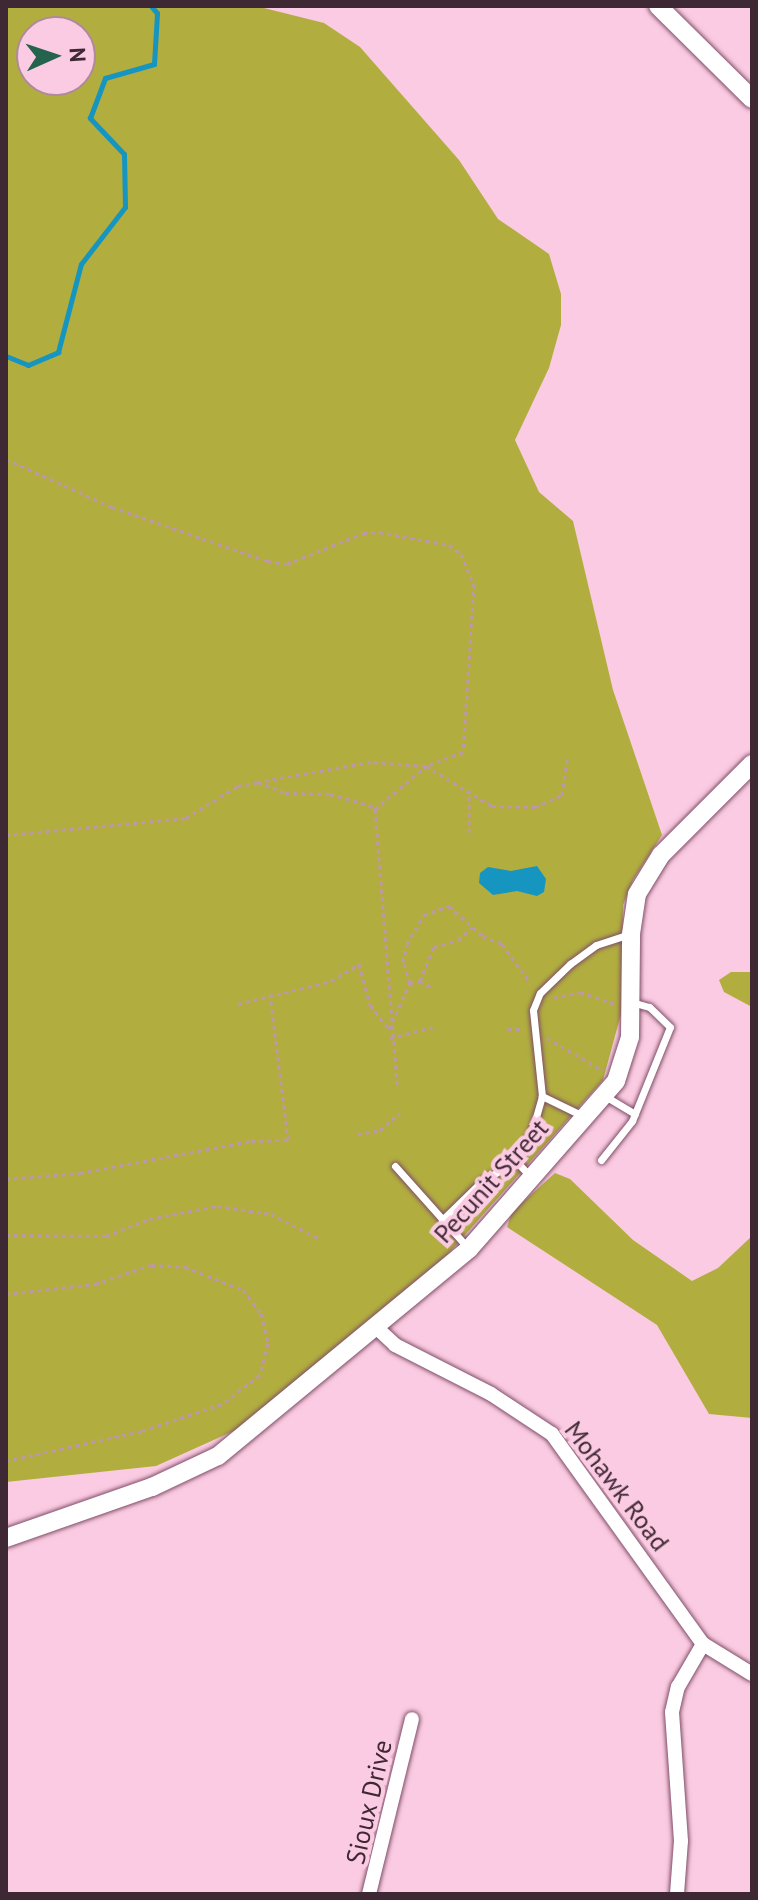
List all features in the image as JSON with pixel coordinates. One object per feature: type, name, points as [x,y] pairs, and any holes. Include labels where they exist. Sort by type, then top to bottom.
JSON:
[{"type":"street","points":[[658,6],[752,99]]},
{"type":"street","name":"Pecunit Street","points":[[6,1538],[152,1487],[218,1456],[378,1329],[469,1249],[522,1168],[585,1117],[610,1089],[628,1047],[634,905],[649,870],[752,764]]},
{"type":"street","name":"Mohawk Road","points":[[378,1329],[395,1345],[491,1394],[552,1434],[703,1644],[752,1674]]},
{"type":"street","points":[[677,1894],[681,1841],[672,1712],[678,1687],[703,1644]]},
{"type":"street","name":"Sioux Drive","points":[[369,1894],[412,1719]]},
{"type":"lane","points":[[442,1220],[482,1181],[522,1168],[542,1096],[533,1010],[540,993],[596,945],[631,934]]},
{"type":"lane","points":[[601,1160],[635,1114],[670,1027],[649,1007],[632,1005]]},
{"type":"lane","points":[[610,1089],[635,1114]]},
{"type":"lane","points":[[542,1096],[569,1105],[585,1117]]},
{"type":"lane","points":[[395,1166],[469,1249]]},
{"type":"path","points":[[6,459],[112,507],[281,564],[363,533],[393,533],[449,545],[467,563],[474,584],[464,744],[460,754],[426,766],[375,809]]},
{"type":"path","points":[[6,835],[186,818],[238,786],[371,762],[426,766],[492,806],[535,807],[562,795],[567,759]]},
{"type":"path","points":[[258,782],[285,793],[347,797],[375,809]]},
{"type":"path","points":[[469,791],[469,832]]},
{"type":"path","points":[[375,809],[386,993],[397,1084]]},
{"type":"path","points":[[389,1029],[410,983],[404,951],[429,911],[456,908],[474,926],[502,944],[540,993],[548,998],[580,992],[632,1005]]},
{"type":"path","points":[[420,981],[434,947],[458,940],[474,926]]},
{"type":"path","points":[[238,1004],[331,981],[359,964],[370,1005],[389,1029]]},
{"type":"path","points":[[410,983],[420,981],[431,987]]},
{"type":"path","points":[[6,1179],[80,1173],[251,1141],[288,1140],[270,994]]},
{"type":"path","points":[[390,1038],[433,1027]]},
{"type":"path","points":[[508,1029],[534,1032],[592,1067],[609,1071],[610,1089]]},
{"type":"path","points":[[358,1134],[385,1127],[400,1113]]},
{"type":"path","points":[[6,1235],[106,1236],[149,1219],[217,1206],[271,1214],[318,1238]]},
{"type":"path","points":[[6,1294],[95,1284],[151,1265],[185,1267],[243,1290],[261,1313],[268,1343],[260,1375],[222,1404],[142,1431],[6,1461]]},
{"type":"shaded area","points":[[6,6],[256,6],[324,23],[360,47],[459,160],[498,219],[549,254],[561,294],[561,325],[549,368],[515,440],[539,492],[573,521],[613,690],[662,835],[633,880],[623,905],[621,1014],[603,1080],[447,1255],[238,1429],[156,1466],[6,1482]]},
{"type":"shaded area","points":[[731,972],[752,972],[752,1007],[724,992],[719,980]]},
{"type":"shaded area","points":[[555,1173],[570,1179],[633,1240],[692,1281],[718,1268],[752,1236],[752,1418],[709,1414],[657,1325],[507,1227],[512,1212]]},
{"type":"water","points":[[537,866],[546,879],[544,892],[537,896],[517,891],[493,895],[479,883],[480,873],[488,867],[511,871]]},
{"type":"waterway","points":[[6,356],[28,365],[58,352],[81,264],[125,207],[124,154],[90,118],[105,78],[154,64],[157,13],[151,6]]}]
